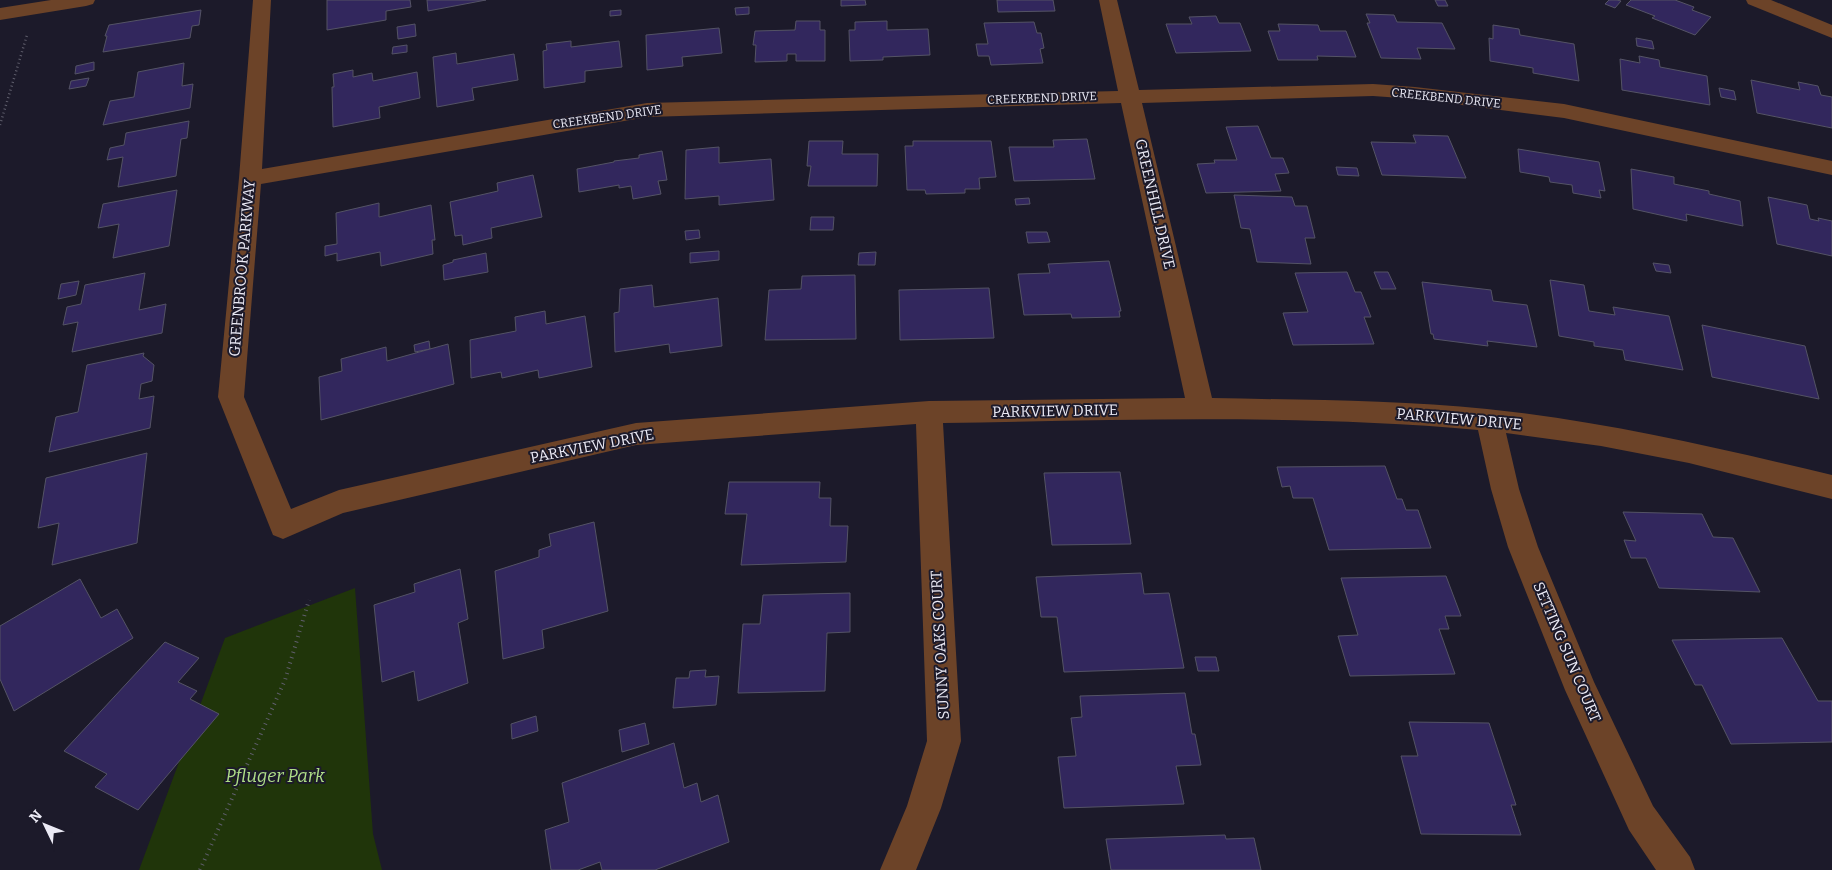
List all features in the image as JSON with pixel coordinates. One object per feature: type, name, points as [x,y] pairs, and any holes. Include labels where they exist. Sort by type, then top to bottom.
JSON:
[{"type":"street","points":[[0,14],[86,0]]},
{"type":"street","name":"GREENBROOK PARKWAY","points":[[262,0],[250,178],[231,397],[284,526]]},
{"type":"street","name":"GREENHILL DRIVE","points":[[1108,0],[1201,408]]},
{"type":"street","points":[[1755,0],[1832,32]]},
{"type":"street","name":"CREEKBEND DRIVE","points":[[250,178],[647,110],[1373,90],[1415,93],[1564,111],[1832,168]]},
{"type":"street","name":"PARKVIEW DRIVE","points":[[284,526],[339,502],[636,434],[929,412],[1201,408],[1409,413],[1489,420],[1601,435],[1688,452],[1832,487]]},
{"type":"street","name":"SUNNY OAKS COURT","points":[[898,870],[924,808],[944,741],[929,412]]},
{"type":"street","name":"SETTING SUN COURT","points":[[1489,420],[1505,489],[1523,547],[1581,690],[1641,818],[1677,870]]},
{"type":"path","points":[[0,125],[27,35]]},
{"type":"path","points":[[200,870],[285,680],[309,600]]},
{"type":"green space","name":"Pfluger Park","points":[[355,588],[373,834],[382,870],[139,870],[225,638]]},
{"type":"building","points":[[327,0],[410,0],[411,7],[386,11],[386,20],[327,30]]},
{"type":"building","points":[[427,0],[486,0],[428,11]]},
{"type":"building","points":[[841,0],[865,0],[866,5],[841,6]]},
{"type":"building","points":[[997,0],[1053,0],[1055,11],[998,12]]},
{"type":"building","points":[[1435,0],[1445,0],[1448,6],[1438,6]]},
{"type":"building","points":[[1609,0],[1621,1],[1615,8],[1605,4]]},
{"type":"building","points":[[1631,0],[1675,0],[1694,7],[1692,10],[1711,17],[1695,35],[1652,18],[1655,16],[1626,5]]},
{"type":"building","points":[[749,7],[749,14],[736,15],[735,8]]},
{"type":"building","points":[[201,10],[199,25],[192,26],[190,38],[103,52],[107,36],[105,36],[109,25]]},
{"type":"building","points":[[621,10],[621,15],[610,16],[610,11]]},
{"type":"building","points":[[1366,14],[1394,15],[1397,22],[1442,23],[1455,49],[1417,48],[1421,59],[1381,58],[1367,23],[1370,23]]},
{"type":"building","points":[[1216,16],[1219,23],[1240,23],[1251,51],[1176,53],[1166,24],[1192,24],[1189,17]]},
{"type":"building","points":[[796,21],[820,21],[820,30],[825,30],[825,61],[796,61],[796,54],[787,54],[787,61],[755,62],[756,45],[753,45],[755,31],[795,30]]},
{"type":"building","points":[[887,21],[887,30],[928,29],[930,55],[883,57],[883,60],[850,61],[849,30],[855,30],[855,22]]},
{"type":"building","points":[[1034,22],[1037,33],[1041,33],[1044,48],[1040,49],[1043,63],[991,65],[989,56],[978,56],[976,44],[988,44],[984,23]]},
{"type":"building","points":[[415,24],[416,36],[398,39],[397,27]]},
{"type":"building","points":[[1278,24],[1318,25],[1320,31],[1346,31],[1356,57],[1317,56],[1318,60],[1278,60],[1268,31],[1280,31]]},
{"type":"building","points":[[1493,25],[1519,29],[1520,35],[1574,44],[1579,81],[1533,73],[1533,68],[1490,61],[1489,38],[1493,39]]},
{"type":"building","points":[[719,28],[722,53],[682,57],[683,66],[647,70],[646,35]]},
{"type":"building","points":[[1636,38],[1652,41],[1654,49],[1637,46]]},
{"type":"building","points":[[571,41],[571,47],[619,41],[622,67],[585,71],[585,82],[544,88],[543,51],[547,50],[546,44]]},
{"type":"building","points":[[407,45],[407,52],[392,54],[393,47]]},
{"type":"building","points":[[456,53],[457,64],[514,54],[518,80],[472,88],[474,100],[437,107],[433,57]]},
{"type":"building","points":[[1639,56],[1659,60],[1660,67],[1707,76],[1710,105],[1622,90],[1620,59],[1640,63]]},
{"type":"building","points":[[94,62],[94,70],[75,74],[76,66]]},
{"type":"building","points":[[184,63],[182,86],[193,84],[190,108],[103,125],[110,101],[134,97],[138,72]]},
{"type":"building","points":[[353,70],[353,77],[372,73],[373,81],[417,72],[420,98],[379,107],[380,118],[333,127],[333,74]]},
{"type":"building","points":[[89,78],[86,86],[69,89],[71,81]]},
{"type":"building","points":[[1751,80],[1800,90],[1798,82],[1818,86],[1821,95],[1832,97],[1832,128],[1757,113]]},
{"type":"building","points":[[1719,88],[1734,91],[1736,100],[1721,97]]},
{"type":"building","points":[[189,121],[187,138],[181,139],[176,176],[118,187],[123,157],[107,160],[110,148],[124,145],[126,133]]},
{"type":"building","points":[[1258,126],[1271,158],[1283,158],[1289,173],[1275,174],[1281,191],[1206,193],[1197,164],[1215,163],[1214,160],[1237,160],[1226,127]]},
{"type":"building","points":[[1413,135],[1448,136],[1466,178],[1382,175],[1371,142],[1416,143]]},
{"type":"building","points":[[1087,139],[1095,179],[1014,181],[1009,147],[1054,147],[1053,140]]},
{"type":"building","points":[[809,141],[843,141],[842,154],[878,154],[877,186],[808,186],[811,166],[807,166]]},
{"type":"building","points":[[913,141],[991,141],[996,177],[979,178],[980,189],[965,189],[965,193],[926,194],[925,190],[907,190],[905,146],[913,146]]},
{"type":"building","points":[[719,147],[719,163],[771,159],[774,200],[719,205],[719,196],[685,199],[686,150]]},
{"type":"building","points":[[1518,149],[1599,162],[1605,191],[1599,190],[1601,198],[1573,193],[1572,185],[1550,182],[1549,177],[1520,172]]},
{"type":"building","points":[[662,151],[667,180],[658,181],[661,194],[633,199],[631,186],[619,188],[619,185],[579,192],[577,169],[639,158],[639,155]]},
{"type":"building","points":[[1336,167],[1357,168],[1359,176],[1338,175]]},
{"type":"building","points":[[1631,169],[1674,177],[1674,184],[1709,191],[1709,194],[1740,201],[1743,226],[1686,214],[1687,221],[1633,209]]},
{"type":"building","points":[[533,175],[542,217],[491,228],[492,238],[463,245],[462,235],[455,236],[450,202],[498,191],[497,183]]},
{"type":"building","points":[[177,190],[169,246],[113,258],[119,224],[98,228],[103,204]]},
{"type":"building","points":[[1234,195],[1292,197],[1295,206],[1307,206],[1315,238],[1305,238],[1311,264],[1257,262],[1250,229],[1241,228]]},
{"type":"building","points":[[1768,197],[1807,205],[1810,219],[1819,221],[1818,218],[1832,221],[1832,256],[1777,244]]},
{"type":"building","points":[[1029,198],[1030,204],[1016,205],[1015,199]]},
{"type":"building","points":[[379,203],[379,217],[431,205],[435,240],[432,240],[433,254],[381,266],[380,252],[337,261],[337,253],[325,256],[325,246],[337,244],[336,213]]},
{"type":"building","points":[[811,217],[834,217],[833,230],[810,230]]},
{"type":"building","points":[[699,230],[700,238],[686,240],[685,231]]},
{"type":"building","points":[[1026,232],[1047,232],[1050,242],[1028,243]]},
{"type":"building","points":[[719,251],[719,260],[690,263],[690,253]]},
{"type":"building","points":[[876,252],[875,265],[858,265],[859,253]]},
{"type":"building","points":[[486,253],[488,272],[444,280],[443,265],[453,262],[453,260]]},
{"type":"building","points":[[1109,261],[1121,311],[1119,311],[1120,317],[1072,318],[1071,314],[1024,315],[1018,274],[1050,273],[1048,264]]},
{"type":"building","points":[[1653,263],[1669,265],[1671,273],[1656,271]]},
{"type":"building","points":[[1347,272],[1355,292],[1361,292],[1371,317],[1364,317],[1374,344],[1293,345],[1283,313],[1308,312],[1295,273]]},
{"type":"building","points":[[1374,272],[1388,272],[1396,289],[1381,289]]},
{"type":"building","points":[[145,273],[139,310],[166,304],[162,333],[72,352],[78,322],[63,325],[67,307],[81,304],[85,285]]},
{"type":"building","points":[[855,275],[856,339],[765,340],[769,290],[801,289],[802,276]]},
{"type":"building","points":[[1550,280],[1584,285],[1589,311],[1615,315],[1613,307],[1669,316],[1683,370],[1625,360],[1623,350],[1594,346],[1594,342],[1559,336]]},
{"type":"building","points":[[79,281],[76,295],[58,299],[61,284]]},
{"type":"building","points":[[1422,282],[1491,290],[1493,301],[1527,305],[1537,347],[1487,341],[1488,346],[1434,339],[1433,334],[1431,334]]},
{"type":"building","points":[[652,285],[654,307],[718,298],[722,346],[670,353],[669,344],[615,352],[614,313],[619,312],[620,289]]},
{"type":"building","points":[[989,288],[994,338],[900,340],[899,290]]},
{"type":"building","points":[[545,311],[546,324],[585,316],[592,367],[539,378],[538,370],[502,378],[501,372],[471,378],[470,340],[516,331],[515,317]]},
{"type":"building","points":[[1702,325],[1805,346],[1819,399],[1712,377]]},
{"type":"building","points":[[429,341],[430,349],[415,352],[414,345]]},
{"type":"building","points":[[448,344],[454,384],[321,420],[319,377],[342,371],[341,359],[386,347],[387,361]]},
{"type":"building","points":[[144,353],[143,356],[154,365],[152,381],[141,384],[139,399],[154,396],[150,428],[49,452],[56,417],[78,412],[87,365]]},
{"type":"building","points":[[147,453],[137,543],[52,565],[59,523],[38,528],[46,478]]},
{"type":"building","points":[[1385,466],[1397,499],[1402,499],[1406,510],[1418,510],[1431,548],[1329,550],[1313,498],[1293,498],[1290,486],[1282,487],[1277,467]]},
{"type":"building","points":[[1120,472],[1131,544],[1052,545],[1044,473]]},
{"type":"building","points":[[729,482],[820,482],[819,498],[831,498],[830,526],[848,526],[846,562],[741,565],[747,514],[725,514]]},
{"type":"building","points":[[1623,512],[1702,514],[1713,537],[1733,538],[1760,592],[1659,588],[1646,558],[1631,558],[1624,540],[1636,541]]},
{"type":"building","points":[[594,522],[608,611],[542,630],[544,648],[503,659],[495,571],[539,557],[539,550],[551,546],[549,534]]},
{"type":"building","points":[[460,569],[468,619],[458,623],[468,683],[418,701],[414,671],[382,682],[374,605],[415,592],[414,584]]},
{"type":"building","points":[[1141,573],[1144,594],[1169,593],[1184,668],[1064,672],[1057,617],[1041,617],[1036,577]]},
{"type":"building","points":[[1446,576],[1461,616],[1445,616],[1449,629],[1439,629],[1455,674],[1350,676],[1338,636],[1358,635],[1341,578]]},
{"type":"building","points":[[80,579],[101,618],[117,609],[133,638],[14,711],[0,679],[0,626]]},
{"type":"building","points":[[850,593],[850,632],[827,633],[825,691],[738,693],[743,624],[760,624],[763,595]]},
{"type":"building","points":[[1782,638],[1818,701],[1832,701],[1832,742],[1731,744],[1702,685],[1695,685],[1672,640]]},
{"type":"building","points":[[165,642],[199,658],[178,682],[197,691],[190,699],[219,714],[138,810],[95,787],[107,774],[64,751]]},
{"type":"building","points":[[1195,657],[1216,657],[1219,671],[1198,671]]},
{"type":"building","points":[[706,670],[705,677],[719,676],[716,705],[673,708],[676,678],[689,678],[690,671]]},
{"type":"building","points":[[1185,693],[1192,734],[1195,734],[1201,765],[1176,766],[1184,804],[1064,808],[1058,757],[1076,756],[1071,718],[1082,717],[1080,696]]},
{"type":"building","points":[[536,716],[538,731],[512,739],[511,724]]},
{"type":"building","points":[[1409,722],[1489,723],[1516,805],[1511,805],[1521,835],[1421,834],[1401,756],[1418,756]]},
{"type":"building","points":[[645,723],[649,744],[622,752],[619,730]]},
{"type":"building","points":[[674,743],[684,788],[697,783],[701,802],[718,795],[729,842],[655,870],[602,870],[600,862],[578,870],[551,870],[545,830],[569,822],[562,783]]},
{"type":"building","points":[[1225,835],[1226,839],[1254,838],[1261,870],[1111,870],[1106,839]]}]
